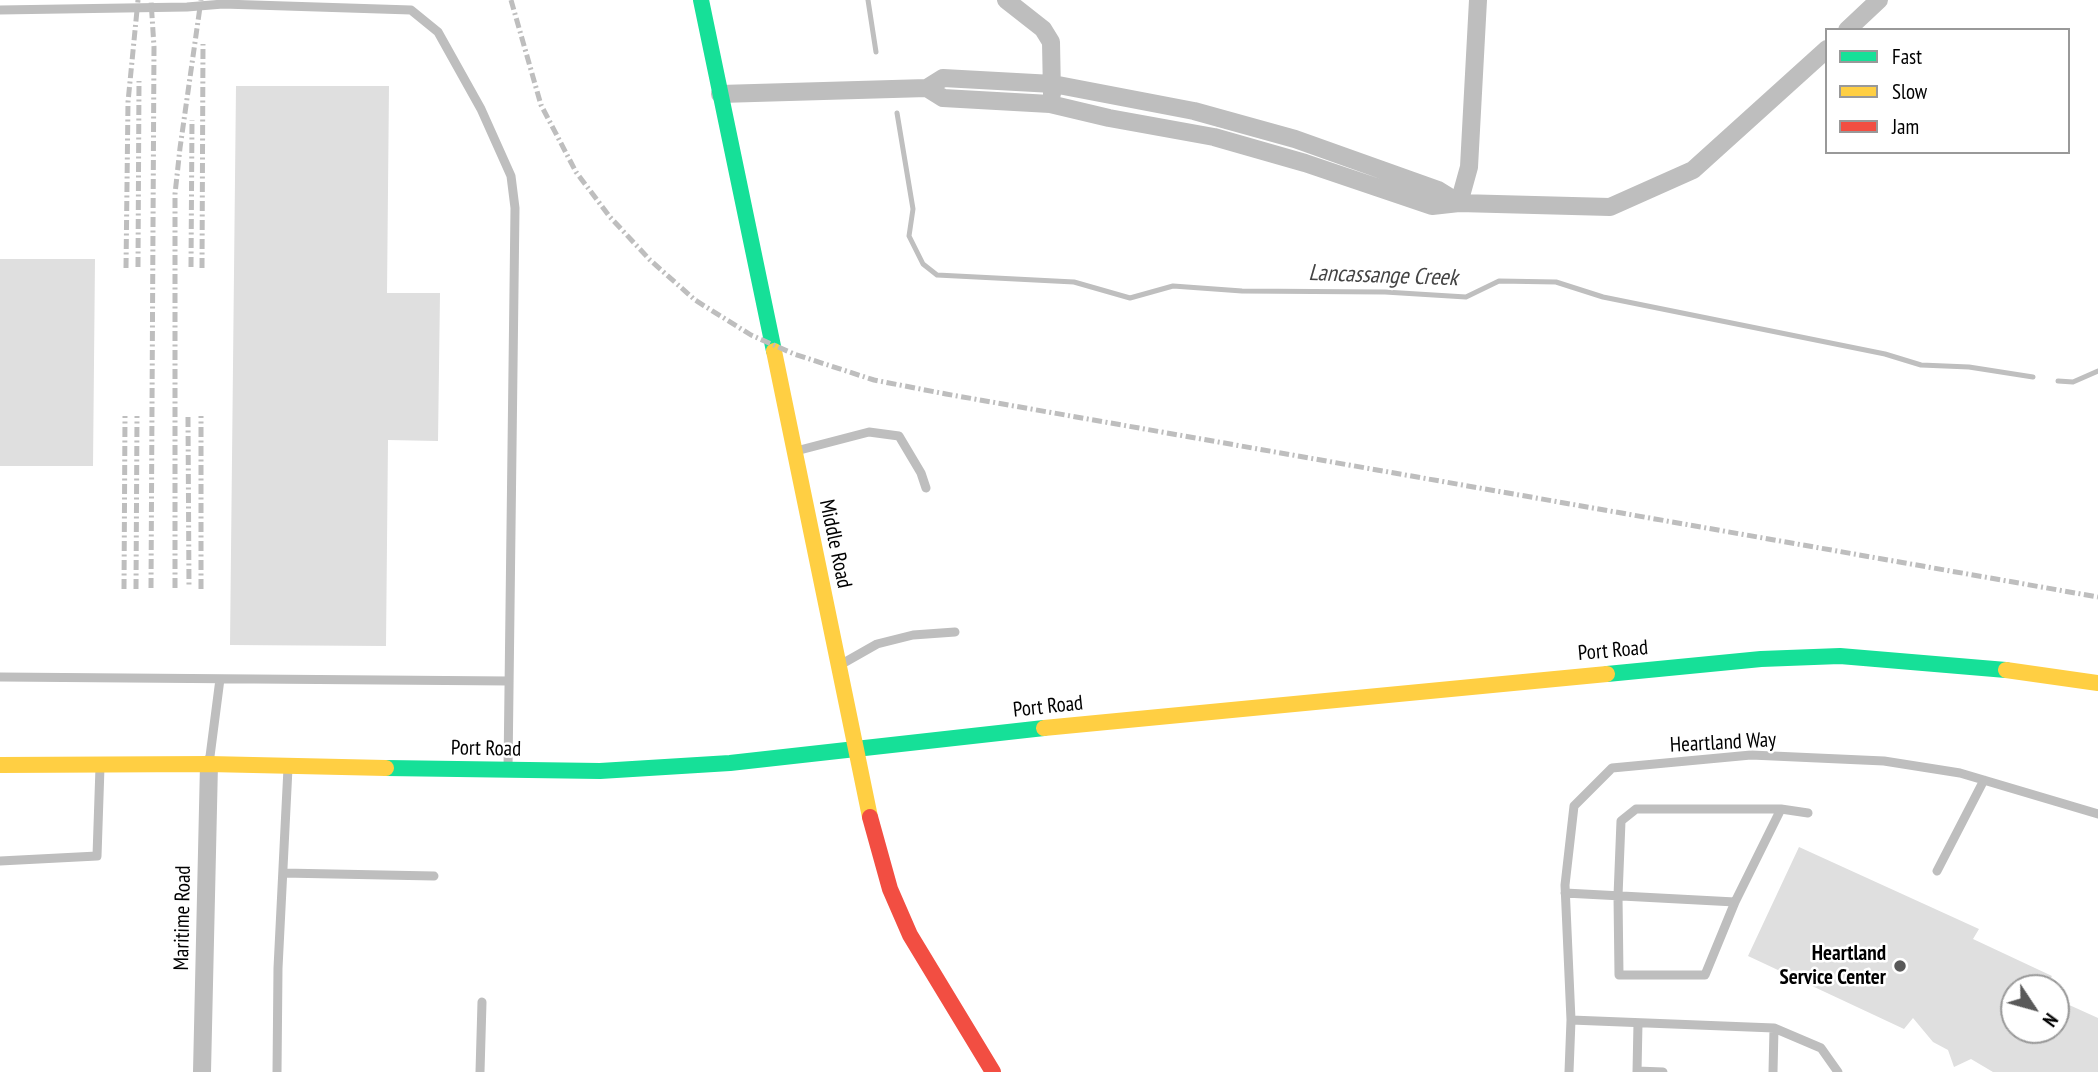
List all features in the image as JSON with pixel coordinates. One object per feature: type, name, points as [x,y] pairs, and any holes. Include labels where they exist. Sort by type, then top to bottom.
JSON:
[{"type":"main road","name":"Middle Road","points":[[701,0],[875,841],[899,912],[910,935],[993,1072]]},
{"type":"main road","name":"Port Road","points":[[0,765],[209,764],[600,771],[717,764],[1169,715],[1761,659],[1840,656],[1887,659],[2027,672],[2098,683]]},
{"type":"street","points":[[1006,0],[1043,29],[1051,42],[1053,84],[1050,104]]},
{"type":"street","points":[[1459,203],[1469,167],[1478,0]]},
{"type":"street","points":[[1849,28],[1879,0]]},
{"type":"street","points":[[928,88],[943,98],[1050,104],[1214,137],[1305,163],[1432,206],[1459,203],[1610,207],[1693,170],[1825,51]]},
{"type":"street","points":[[720,94],[928,88],[943,78],[1053,84],[1194,111],[1295,139],[1438,190],[1459,203]]},
{"type":"street","name":"Maritime Road","points":[[202,1072],[209,764]]},
{"type":"lane","points":[[0,9],[187,8],[223,4],[411,10],[438,32],[481,109],[511,176],[515,208],[508,771]]},
{"type":"lane","points":[[794,452],[869,432],[899,436],[926,488]]},
{"type":"lane","points":[[839,666],[877,644],[913,635],[955,632]]},
{"type":"lane","points":[[0,677],[509,681]]},
{"type":"lane","points":[[209,764],[220,679]]},
{"type":"lane","name":"Heartland Way","points":[[1569,1072],[1571,1020],[1565,893],[1574,806],[1612,768],[1751,755],[1884,761],[1960,773],[2098,814]]},
{"type":"lane","points":[[0,861],[97,856],[100,765]]},
{"type":"lane","points":[[276,1072],[278,968],[289,766]]},
{"type":"lane","points":[[1937,871],[1984,780]]},
{"type":"lane","points":[[1781,809],[1735,902],[1705,975],[1619,975],[1621,821],[1629,813],[1636,809],[1781,809],[1808,813]]},
{"type":"lane","points":[[283,873],[434,876]]},
{"type":"lane","points":[[1565,893],[1735,902]]},
{"type":"lane","points":[[480,1072],[482,1002]]},
{"type":"lane","points":[[1571,1020],[1774,1028],[1821,1048],[1838,1072]]},
{"type":"lane","points":[[1638,1023],[1637,1071],[1663,1072]]},
{"type":"lane","points":[[1773,1072],[1774,1028]]},
{"type":"building","points":[[236,86],[389,86],[387,293],[440,293],[438,441],[388,440],[386,646],[230,645]]},
{"type":"building","points":[[0,259],[95,259],[93,466],[0,466]]},
{"type":"building","name":"Heartland Service Center","points":[[1799,847],[1979,929],[1973,939],[2048,974],[2000,974],[2000,1044],[2070,1044],[2070,1005],[2098,1018],[2098,1072],[1993,1072],[1971,1059],[1954,1067],[1948,1050],[1933,1042],[1913,1018],[1904,1029],[1748,956]]},
{"type":"waterway","name":"Lancassange Creek","points":[[868,0],[876,52]]},
{"type":"waterway","name":"Lancassange Creek","points":[[897,113],[913,209],[909,236],[923,264],[937,275],[1074,282],[1130,298],[1173,286],[1242,291],[1385,292],[1466,297],[1499,281],[1556,282],[1603,297],[1885,354],[1921,365],[1969,367],[2033,377]]},
{"type":"waterway","name":"Lancassange Creek","points":[[2058,381],[2073,382],[2098,371]]},
{"type":"railway","points":[[126,268],[128,102],[138,0]]},
{"type":"railway","points":[[151,0],[154,47],[151,588]]},
{"type":"railway","points":[[175,588],[175,194],[201,0]]},
{"type":"railway","points":[[511,0],[541,105],[576,172],[610,217],[650,260],[695,300],[751,335],[794,354],[874,380],[946,394],[2098,597]]},
{"type":"railway","points":[[202,268],[203,44]]},
{"type":"railway","points":[[138,267],[139,81]]},
{"type":"railway","points":[[191,267],[192,120]]},
{"type":"railway","points":[[124,589],[125,416]]},
{"type":"railway","points":[[136,589],[137,416]]},
{"type":"railway","points":[[201,416],[201,589]]},
{"type":"railway","points":[[188,417],[189,588]]},
{"type":"traffic: fast","points":[[701,0],[774,351]]},
{"type":"traffic: fast","points":[[1607,674],[1761,659],[1840,656],[2006,670]]},
{"type":"traffic: fast","points":[[386,768],[600,771],[730,763],[1044,728]]},
{"type":"traffic: slow","points":[[774,351],[870,817]]},
{"type":"traffic: slow","points":[[2006,670],[2098,683]]},
{"type":"traffic: slow","points":[[1044,728],[1607,674]]},
{"type":"traffic: slow","points":[[0,765],[209,764],[386,768]]},
{"type":"traffic: jam","points":[[870,817],[890,889],[910,935],[993,1072]]},
{"type":"place","name":"Heartland Service Center","points":[[1900,966]]}]
